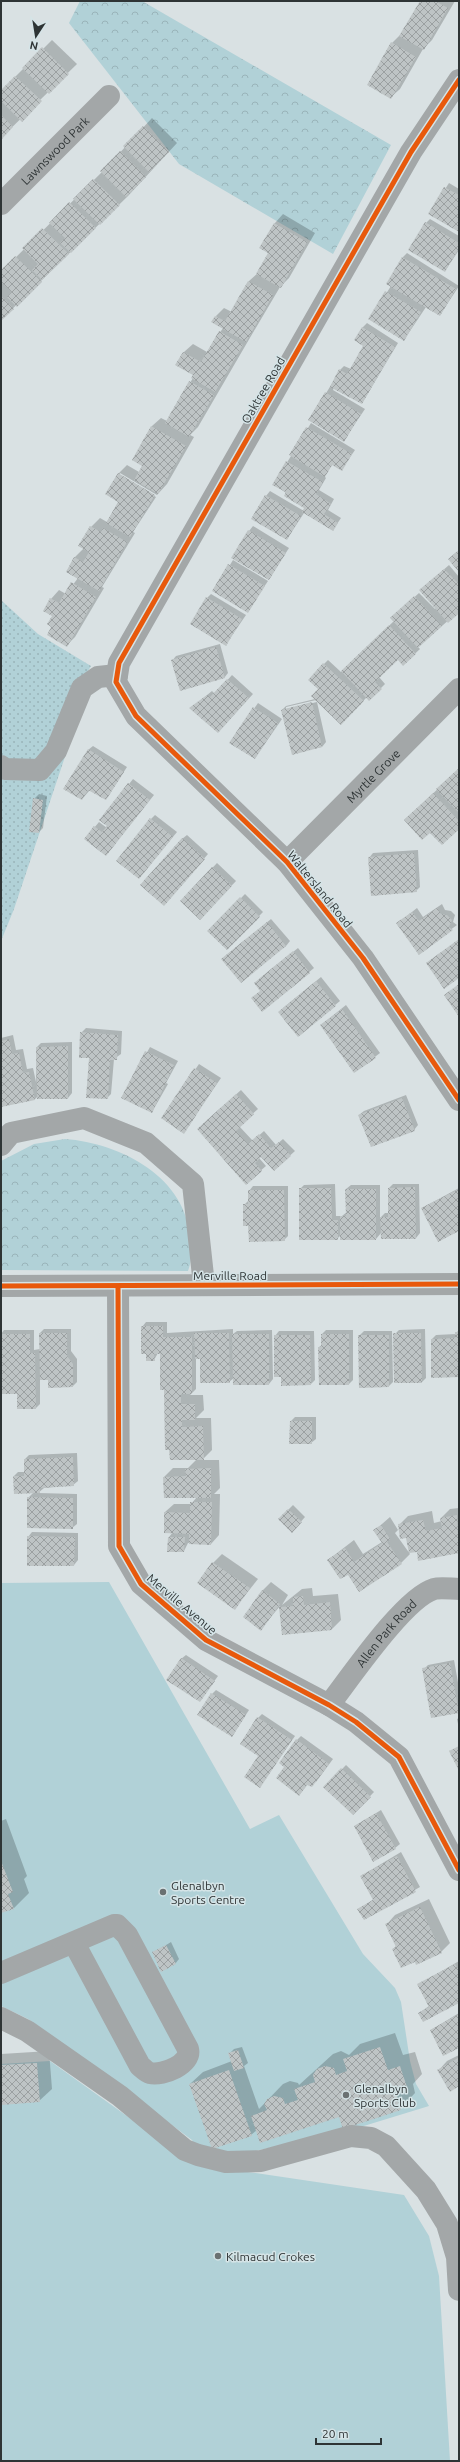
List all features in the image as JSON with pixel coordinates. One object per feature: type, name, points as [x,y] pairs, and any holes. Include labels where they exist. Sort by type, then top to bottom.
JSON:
[{"type":"street","name":"Oaktree Road","points":[[117,675],[119,663],[407,158],[459,80]]},
{"type":"street","name":"Lawnswood Park","points":[[1,204],[109,96]]},
{"type":"street","name":"Waltersland Road","points":[[117,675],[116,682],[136,716],[287,862],[363,958],[459,1100]]},
{"type":"street","points":[[1,766],[5,769],[40,770],[56,751],[82,688],[98,677],[117,675]]},
{"type":"street","name":"Myrtle Grove","points":[[287,862],[459,690]]},
{"type":"street","name":"Merville Road","points":[[1,1145],[11,1133],[84,1118],[146,1143],[193,1184],[204,1285]]},
{"type":"street","name":"Merville Road","points":[[1,1286],[118,1287],[204,1285],[459,1284]]},
{"type":"street","name":"Merville Avenue","points":[[118,1287],[119,1546],[141,1584],[206,1640],[329,1705],[356,1722],[399,1757],[459,1870]]},
{"type":"street","name":"Allen Park Road","points":[[329,1705],[384,1632],[411,1604],[434,1589],[459,1589]]},
{"type":"street","points":[[1,1973],[114,1925],[122,1928],[188,2049],[188,2057],[185,2062],[159,2073],[150,2073],[140,2066],[74,1943]]},
{"type":"street","points":[[1,2018],[27,2031],[120,2096],[185,2150],[198,2155],[226,2162],[261,2160],[351,2136],[371,2138],[386,2146],[426,2190],[447,2224],[457,2258],[459,2290]]},
{"type":"green space","points":[[80,1],[142,1],[391,145],[333,254],[179,164],[69,23]]},
{"type":"green space","points":[[1,600],[38,634],[91,666],[82,681],[84,700],[14,909],[1,941]]},
{"type":"green space","points":[[65,1139],[86,1142],[129,1156],[148,1168],[164,1182],[178,1199],[186,1218],[191,1252],[188,1271],[1,1270],[1,1161],[34,1144]]},
{"type":"green space","name":"Glenalbyn Sports Centre","points":[[109,1582],[250,1829],[279,1815],[363,1954],[395,1988],[401,2002],[410,2061],[416,2084],[429,2106],[354,2129],[246,2153],[199,2153],[192,2140],[48,2033],[28,2019],[1,2006],[1,1583]]},
{"type":"green space","name":"Kilmacud Crokes","points":[[50,2061],[194,2164],[404,2195],[429,2236],[439,2276],[450,2461],[1,2461],[1,2064]]},
{"type":"building","points":[[420,1],[435,1],[448,8],[424,50],[399,36]]},
{"type":"building","points":[[391,42],[416,57],[391,99],[367,85]]},
{"type":"building","points":[[42,47],[69,74],[49,94],[22,68]]},
{"type":"building","points":[[15,76],[42,101],[22,122],[1,101],[1,90]]},
{"type":"building","points":[[1,115],[13,127],[1,140]]},
{"type":"building","points":[[143,126],[169,152],[149,172],[123,146]]},
{"type":"building","points":[[120,151],[146,177],[126,197],[100,171]]},
{"type":"building","points":[[93,179],[120,205],[100,225],[73,199]]},
{"type":"building","points":[[444,187],[459,195],[459,232],[428,214]]},
{"type":"building","points":[[69,202],[96,228],[71,253],[60,243],[65,238],[49,223]]},
{"type":"building","points":[[425,222],[459,243],[459,248],[445,272],[408,250]]},
{"type":"building","points":[[274,223],[307,242],[281,288],[256,274],[268,253],[259,248]]},
{"type":"building","points":[[42,228],[69,254],[42,280],[32,270],[38,264],[22,248]]},
{"type":"building","points":[[15,256],[42,282],[17,307],[7,297],[12,292],[1,282],[1,270]]},
{"type":"building","points":[[402,257],[456,289],[440,316],[386,284]]},
{"type":"building","points":[[248,281],[273,295],[246,342],[211,322],[215,316],[225,321]]},
{"type":"building","points":[[385,291],[421,312],[404,341],[368,319]]},
{"type":"building","points":[[1,296],[14,309],[1,321]]},
{"type":"building","points":[[362,327],[395,347],[362,404],[330,387],[339,369],[347,374],[363,346],[354,340]]},
{"type":"building","points":[[219,331],[243,345],[215,392],[191,378],[193,375],[175,365],[183,352],[201,362]]},
{"type":"building","points":[[189,381],[214,395],[189,437],[165,423]]},
{"type":"building","points":[[325,392],[361,414],[344,442],[308,420]]},
{"type":"building","points":[[151,426],[186,446],[158,494],[134,480],[142,466],[132,460]]},
{"type":"building","points":[[306,427],[352,454],[342,471],[332,465],[325,477],[289,455]]},
{"type":"building","points":[[286,461],[323,482],[316,494],[331,504],[324,514],[338,523],[333,531],[302,512],[304,508],[284,496],[286,492],[272,485]]},
{"type":"building","points":[[118,473],[155,495],[130,537],[106,523],[118,502],[105,494]]},
{"type":"building","points":[[265,495],[301,516],[287,540],[251,519]]},
{"type":"building","points":[[90,526],[101,532],[103,528],[127,542],[99,591],[66,572],[74,557],[83,562],[89,552],[78,546]]},
{"type":"building","points":[[248,530],[286,553],[269,580],[231,558]]},
{"type":"building","points":[[459,550],[459,572],[448,559]]},
{"type":"building","points":[[228,564],[265,586],[248,613],[212,591]]},
{"type":"building","points":[[444,569],[459,584],[459,613],[448,623],[419,590]]},
{"type":"building","points":[[71,582],[96,597],[67,647],[47,635],[51,627],[47,624],[52,616],[43,611],[50,598],[59,603]]},
{"type":"building","points":[[414,596],[442,626],[418,648],[390,618]]},
{"type":"building","points":[[206,597],[242,619],[226,646],[190,624]]},
{"type":"building","points":[[389,625],[416,654],[403,666],[398,660],[375,682],[382,689],[369,701],[341,671]]},
{"type":"building","points":[[216,647],[225,678],[180,691],[171,660]]},
{"type":"building","points":[[323,663],[364,701],[341,725],[311,696],[318,689],[308,680]]},
{"type":"building","points":[[227,679],[249,698],[218,733],[189,708],[207,695],[210,697]]},
{"type":"building","points":[[312,702],[322,747],[292,755],[281,710]]},
{"type":"building","points":[[253,707],[278,723],[255,759],[229,743]]},
{"type":"building","points":[[88,749],[124,772],[106,800],[88,790],[82,800],[63,789]]},
{"type":"building","points":[[459,768],[459,813],[436,789]]},
{"type":"building","points":[[128,783],[150,800],[106,856],[84,839],[94,826],[102,832],[107,826],[99,820]]},
{"type":"building","points":[[433,793],[459,821],[459,829],[442,845],[430,833],[422,840],[404,820]]},
{"type":"building","points":[[33,798],[43,800],[39,833],[29,832]]},
{"type":"building","points":[[150,818],[173,837],[139,879],[116,861]]},
{"type":"building","points":[[182,838],[205,859],[164,906],[140,885]]},
{"type":"building","points":[[414,853],[417,892],[371,896],[368,857]]},
{"type":"building","points":[[212,867],[232,886],[200,920],[180,901]]},
{"type":"building","points":[[240,897],[260,917],[227,950],[207,931]]},
{"type":"building","points":[[437,908],[441,914],[447,915],[452,920],[449,927],[453,930],[419,955],[396,923],[412,912],[419,921]]},
{"type":"building","points":[[267,922],[286,946],[241,983],[221,959]]},
{"type":"building","points":[[459,939],[459,978],[444,989],[426,963]]},
{"type":"building","points":[[293,951],[310,973],[262,1012],[251,998],[260,991],[254,983]]},
{"type":"building","points":[[316,981],[336,1006],[298,1037],[278,1012]]},
{"type":"building","points":[[459,984],[459,1017],[444,995]]},
{"type":"building","points":[[342,1009],[376,1058],[354,1073],[320,1025]]},
{"type":"building","points":[[80,1032],[118,1035],[117,1060],[110,1060],[108,1099],[86,1098],[89,1058],[79,1058]]},
{"type":"building","points":[[9,1039],[12,1054],[19,1053],[23,1073],[29,1072],[35,1100],[1,1107],[1,1041]]},
{"type":"building","points":[[68,1046],[68,1099],[37,1099],[36,1047]]},
{"type":"building","points":[[145,1051],[174,1065],[152,1113],[121,1098]]},
{"type":"building","points":[[194,1068],[217,1083],[184,1134],[161,1118]]},
{"type":"building","points":[[236,1094],[254,1114],[236,1131],[248,1144],[259,1134],[271,1148],[279,1142],[291,1156],[274,1171],[261,1157],[255,1163],[262,1171],[246,1185],[197,1129]]},
{"type":"building","points":[[402,1098],[415,1131],[371,1147],[358,1115]]},
{"type":"building","points":[[415,1187],[416,1239],[381,1239],[380,1217],[388,1217],[388,1188]]},
{"type":"building","points":[[299,1188],[331,1188],[332,1220],[338,1220],[338,1240],[299,1240]]},
{"type":"building","points":[[345,1189],[376,1189],[376,1240],[340,1240],[340,1216],[346,1216]]},
{"type":"building","points":[[459,1189],[459,1231],[438,1242],[421,1208]]},
{"type":"building","points":[[248,1190],[284,1190],[285,1241],[249,1242],[248,1226],[243,1226],[243,1204],[248,1204]]},
{"type":"building","points":[[141,1326],[163,1326],[163,1337],[192,1337],[192,1394],[181,1394],[181,1404],[195,1404],[195,1420],[182,1420],[182,1427],[203,1426],[204,1460],[170,1460],[169,1450],[165,1450],[164,1390],[160,1390],[160,1354],[154,1354],[155,1361],[146,1361],[146,1354],[141,1354]]},
{"type":"building","points":[[455,1332],[459,1332],[459,1377],[431,1378],[431,1339],[455,1338]]},
{"type":"building","points":[[39,1333],[67,1333],[67,1356],[73,1364],[73,1387],[48,1388],[48,1380],[40,1380]]},
{"type":"building","points":[[194,1333],[229,1333],[230,1383],[200,1383],[200,1359],[195,1359]]},
{"type":"building","points":[[393,1333],[421,1333],[422,1383],[394,1383]]},
{"type":"building","points":[[1,1334],[30,1334],[30,1353],[35,1353],[36,1409],[17,1409],[17,1394],[1,1394]]},
{"type":"building","points":[[232,1334],[269,1334],[269,1385],[233,1385]]},
{"type":"building","points":[[321,1334],[349,1334],[349,1385],[319,1385],[318,1347],[321,1347]]},
{"type":"building","points":[[274,1335],[310,1335],[311,1385],[281,1386],[281,1377],[274,1377]]},
{"type":"building","points":[[358,1335],[389,1335],[389,1387],[359,1388]]},
{"type":"building","points":[[290,1421],[312,1421],[312,1444],[289,1444]]},
{"type":"building","points":[[73,1457],[74,1486],[40,1488],[40,1493],[14,1494],[13,1476],[24,1476],[24,1459]]},
{"type":"building","points":[[211,1468],[211,1498],[164,1498],[163,1477],[186,1476],[185,1469]]},
{"type":"building","points":[[27,1497],[73,1498],[73,1529],[27,1528]]},
{"type":"building","points":[[190,1502],[212,1502],[211,1545],[189,1544],[189,1534],[164,1533],[164,1512],[190,1513]]},
{"type":"building","points":[[288,1509],[302,1522],[292,1533],[278,1519]]},
{"type":"building","points":[[457,1515],[459,1553],[418,1561],[417,1552],[409,1553],[406,1538],[400,1539],[398,1524],[423,1520],[426,1531],[442,1528],[440,1518]]},
{"type":"building","points":[[381,1525],[390,1539],[387,1542],[402,1564],[359,1592],[348,1575],[340,1579],[327,1560],[345,1548],[354,1562],[382,1543],[373,1530]]},
{"type":"building","points":[[27,1536],[75,1537],[74,1566],[27,1566]]},
{"type":"building","points":[[168,1537],[185,1537],[184,1552],[167,1552]]},
{"type":"building","points":[[212,1562],[250,1588],[235,1610],[197,1583]]},
{"type":"building","points":[[262,1590],[280,1604],[261,1631],[243,1617]]},
{"type":"building","points":[[303,1596],[304,1605],[330,1602],[332,1630],[282,1635],[279,1607],[293,1606],[293,1597]]},
{"type":"building","points":[[181,1658],[215,1681],[200,1702],[166,1680]]},
{"type":"building","points":[[450,1663],[459,1713],[431,1718],[422,1668]]},
{"type":"building","points":[[211,1693],[246,1715],[232,1737],[197,1715]]},
{"type":"building","points":[[257,1717],[292,1740],[260,1788],[244,1777],[258,1756],[240,1744]]},
{"type":"building","points":[[296,1739],[329,1764],[312,1787],[307,1785],[299,1796],[276,1778],[284,1767],[279,1763]]},
{"type":"building","points":[[459,1746],[459,1769],[458,1769],[449,1751]]},
{"type":"building","points":[[341,1768],[371,1797],[353,1815],[323,1787]]},
{"type":"building","points":[[376,1813],[396,1849],[373,1862],[354,1826]]},
{"type":"building","points":[[397,1856],[416,1892],[364,1920],[357,1909],[373,1900],[360,1876]]},
{"type":"building","points":[[1,1861],[13,1892],[8,1894],[14,1909],[1,1913]]},
{"type":"building","points":[[420,1907],[442,1953],[416,1965],[415,1962],[401,1968],[392,1949],[396,1947],[385,1924]]},
{"type":"building","points":[[166,1945],[176,1964],[161,1972],[152,1952]]},
{"type":"building","points":[[455,1964],[459,1971],[459,2003],[423,2022],[418,2013],[429,2007],[417,1984]]},
{"type":"building","points":[[459,2014],[459,2048],[443,2056],[430,2030]]},
{"type":"building","name":"Glenalbyn Sports Club","points":[[380,2047],[388,2070],[400,2066],[408,2090],[396,2094],[401,2110],[343,2129],[339,2117],[260,2143],[251,2116],[267,2110],[264,2104],[267,2099],[274,2096],[283,2098],[285,2104],[298,2100],[294,2089],[315,2082],[313,2075],[317,2069],[325,2066],[334,2068],[336,2075],[347,2071],[343,2059]]},
{"type":"building","points":[[238,2050],[244,2068],[234,2071],[228,2053]]},
{"type":"building","points":[[458,2058],[459,2086],[450,2092],[437,2070]]},
{"type":"building","points":[[37,2063],[40,2102],[1,2105],[1,2065]]},
{"type":"building","points":[[229,2070],[252,2136],[212,2149],[189,2084]]},
{"type":"cycle path","points":[[459,80],[411,152],[119,663],[116,682],[136,716],[287,862],[363,958],[459,1100]]},
{"type":"cycle path","points":[[1,1286],[459,1284]]},
{"type":"cycle path","points":[[118,1287],[119,1546],[141,1584],[206,1640],[329,1705],[356,1722],[399,1757],[459,1870]]},
{"type":"place","name":"Glenalbyn Sports Centre","points":[[163,1892]]},
{"type":"place","name":"Glenalbyn Sports Club","points":[[346,2095]]},
{"type":"place","name":"Kilmacud Crokes","points":[[218,2256]]}]
